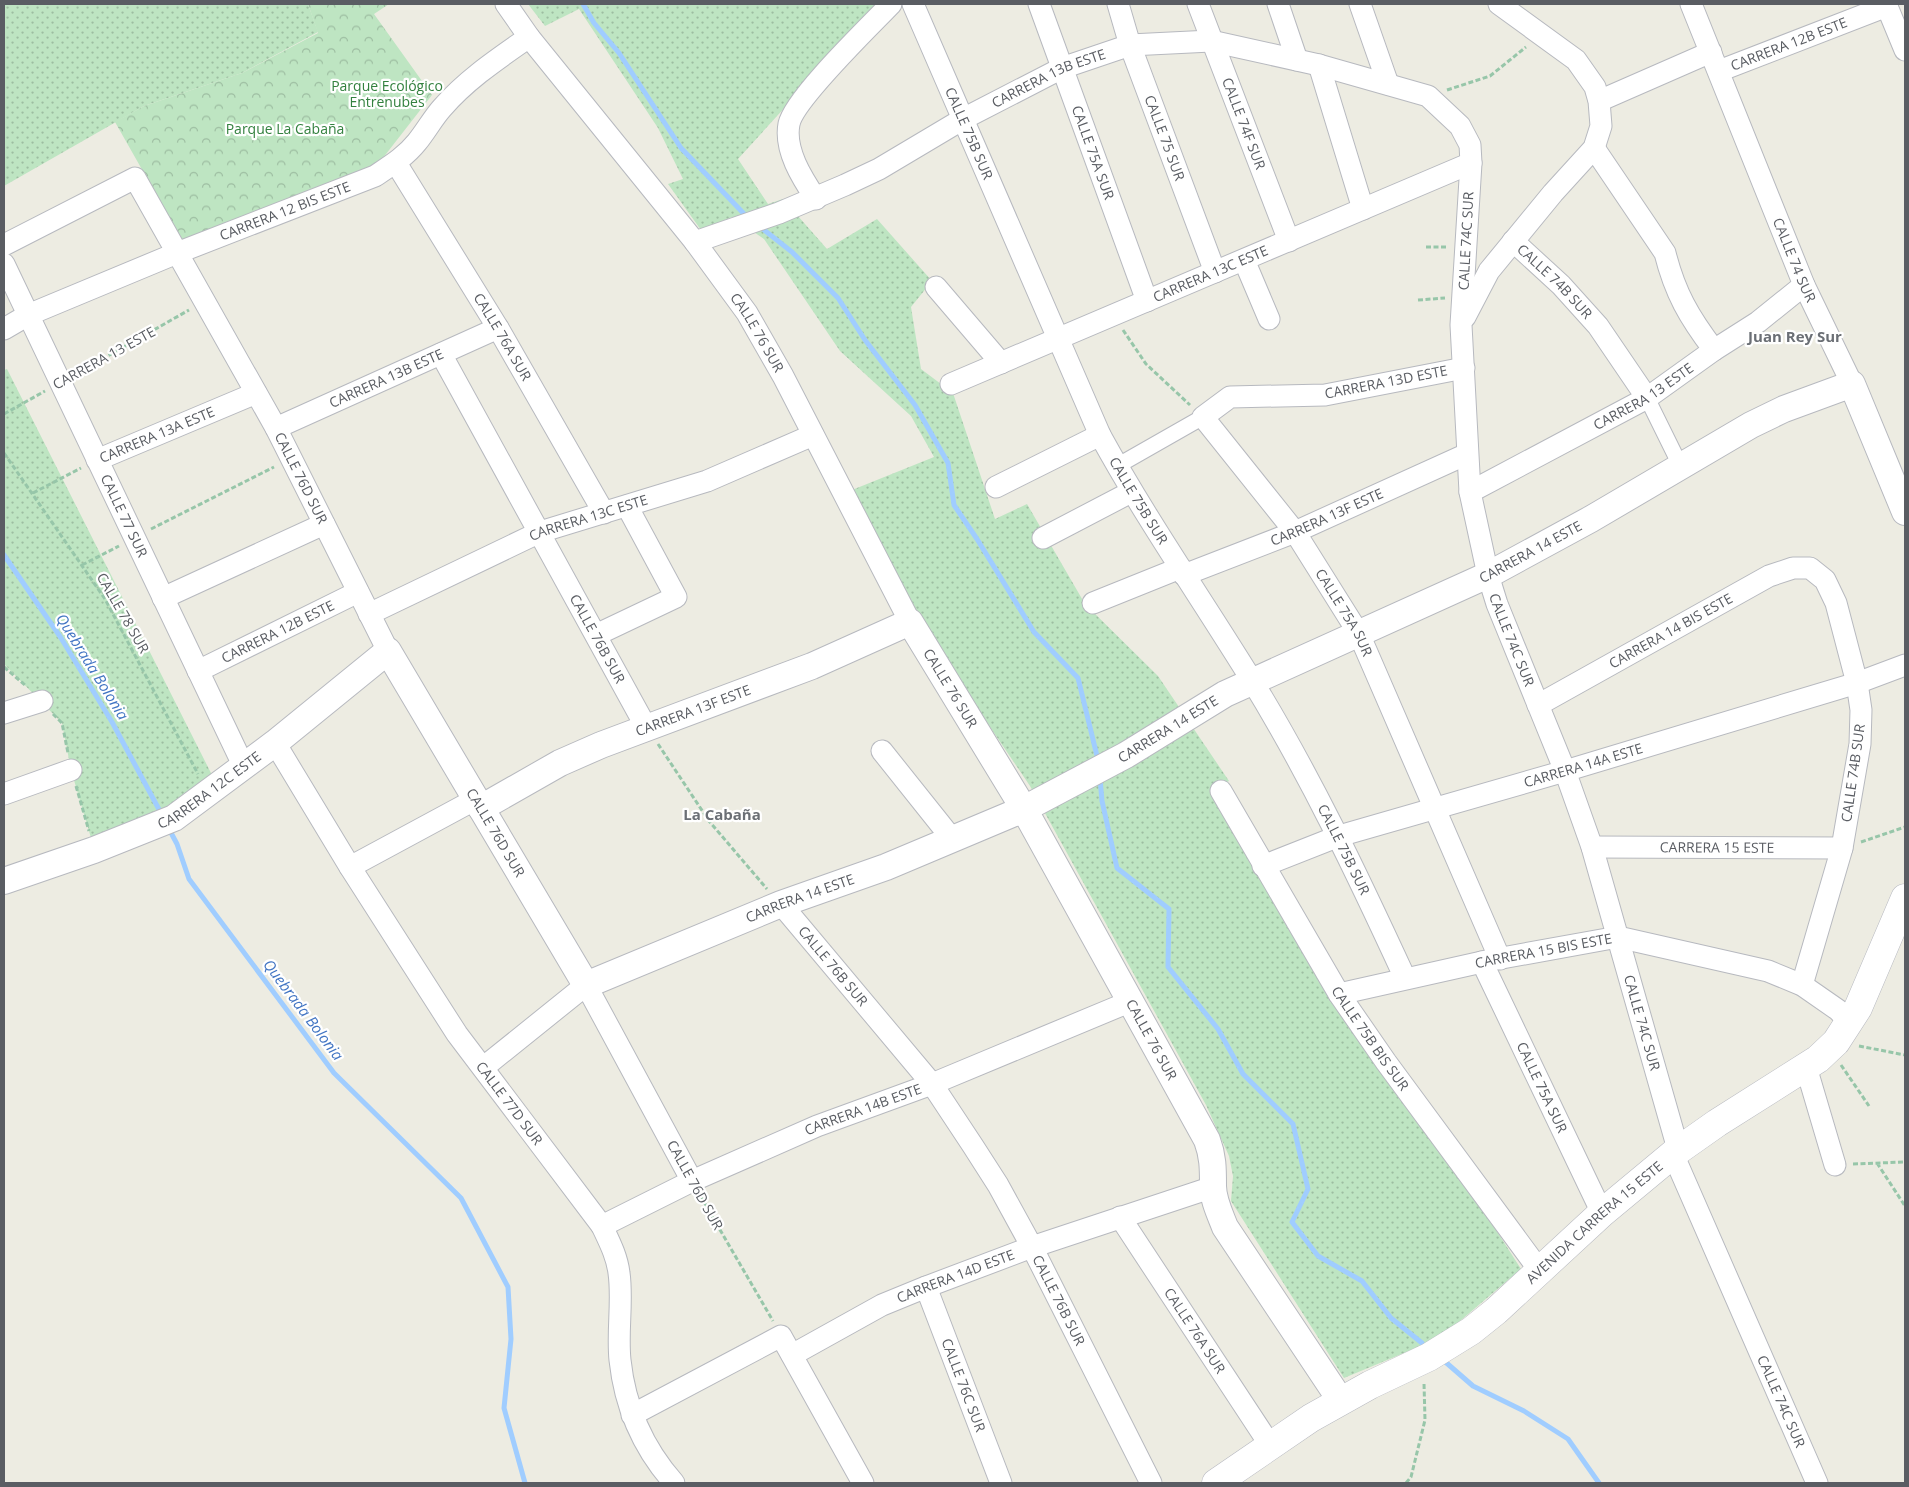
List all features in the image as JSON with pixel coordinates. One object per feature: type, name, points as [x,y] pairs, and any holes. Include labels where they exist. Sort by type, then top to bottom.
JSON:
[{"type":"main road","name":"AVENIDA CARRERA 15 ESTE","points":[[1216,1483],[1270,1445],[1342,1401],[1416,1363],[1471,1331],[1540,1271],[1602,1213],[1676,1152],[1806,1067],[1838,1038],[1873,975],[1905,898]]},
{"type":"street","name":"CALLE 76 SUR","points":[[506,4],[529,37],[695,242],[747,313],[910,622],[1024,809],[1207,1140],[1213,1155],[1213,1187],[1217,1207],[1238,1249],[1342,1401]]},
{"type":"street","points":[[816,199],[805,182],[795,160],[790,146],[789,124],[796,107],[810,90],[891,4]]},
{"type":"street","name":"CALLE 75B SUR","points":[[913,4],[1100,435],[1131,492],[1252,680],[1339,836],[1405,978]]},
{"type":"street","name":"CALLE 75A SUR","points":[[1039,4],[1147,301]]},
{"type":"street","name":"CALLE 75 SUR","points":[[1118,4],[1130,45],[1215,272]]},
{"type":"street","name":"CALLE 74F SUR","points":[[1198,4],[1289,241]]},
{"type":"street","points":[[1278,4],[1297,60]]},
{"type":"street","points":[[1360,4],[1388,84]]},
{"type":"street","name":"CALLE 74B SUR","points":[[1499,4],[1543,34],[1576,60],[1595,87],[1599,101],[1601,126],[1594,148],[1513,241],[1561,285],[1598,326],[1647,398]]},
{"type":"street","name":"CALLE 74 SUR","points":[[1691,4],[1720,72],[1804,285],[1852,384],[1905,512]]},
{"type":"street","points":[[1886,5],[1903,40]]},
{"type":"street","name":"CARRERA 12B ESTE","points":[[1720,72],[1886,5]]},
{"type":"street","name":"CARRERA 12 BIS ESTE","points":[[4,329],[28,315],[177,253],[347,188],[396,163],[416,143],[441,108],[458,91],[493,62],[529,37]]},
{"type":"street","name":"CARRERA 13B ESTE","points":[[695,242],[816,199],[879,169],[963,119],[1062,68],[1130,45],[1211,41],[1319,65],[1428,96]]},
{"type":"street","name":"CARRERA 12B ESTE","points":[[1599,101],[1711,52]]},
{"type":"street","points":[[1319,65],[1363,209]]},
{"type":"street","name":"CALLE 74C SUR","points":[[1428,96],[1460,126],[1470,145],[1471,163],[1461,326],[1470,492],[1488,575],[1497,604],[1565,771],[1592,847],[1676,1152],[1817,1483]]},
{"type":"street","points":[[1594,148],[1666,253],[1670,272],[1689,317],[1714,350]]},
{"type":"street","name":"CALLE 76A SUR","points":[[396,163],[498,328],[604,513]]},
{"type":"street","name":"CARRERA 13C ESTE","points":[[951,384],[1471,163]]},
{"type":"street","name":"CALLE 76D SUR","points":[[4,245],[135,178],[276,428],[388,651],[586,984],[692,1181]]},
{"type":"street","points":[[1461,326],[1489,271],[1513,241]]},
{"type":"street","points":[[1244,260],[1269,319]]},
{"type":"street","name":"CALLE 77 SUR","points":[[4,264],[244,767]]},
{"type":"street","name":"CARRERA 13 ESTE","points":[[1470,492],[1647,398],[1714,350],[1758,322],[1804,285]]},
{"type":"street","points":[[936,287],[1001,363]]},
{"type":"street","name":"CARRERA 13B ESTE","points":[[276,428],[498,328]]},
{"type":"street","name":"CALLE 76B SUR","points":[[441,354],[646,727]]},
{"type":"street","name":"CARRERA 13D ESTE","points":[[1117,466],[1203,417],[1230,397],[1325,395],[1464,368]]},
{"type":"street","name":"CARRERA 14 ESTE","points":[[484,1067],[586,984],[781,904],[886,867],[1024,809],[1126,755],[1202,707],[1252,680],[1360,634],[1488,575],[1681,467],[1751,425],[1784,409],[1852,384]]},
{"type":"street","name":"CARRERA 13A ESTE","points":[[97,460],[256,393]]},
{"type":"street","points":[[1647,398],[1681,467]]},
{"type":"street","name":"CALLE 75A SUR","points":[[1203,417],[1295,532],[1360,634],[1436,808],[1491,960],[1602,1213]]},
{"type":"street","name":"CARRERA 13C ESTE","points":[[369,614],[540,532],[707,481],[813,435]]},
{"type":"street","points":[[996,487],[1100,435]]},
{"type":"street","name":"CARRERA 13F ESTE","points":[[1093,603],[1295,532],[1467,454]]},
{"type":"street","points":[[1043,538],[1131,492]]},
{"type":"street","points":[[596,635],[676,597],[627,506]]},
{"type":"street","points":[[163,598],[324,524]]},
{"type":"street","name":"CARRERA 14 BIS ESTE","points":[[1538,706],[1769,576],[1793,568],[1810,568]]},
{"type":"street","name":"CALLE 74B SUR","points":[[1802,985],[1842,848],[1860,744],[1861,710],[1857,683],[1836,603],[1826,580],[1810,568]]},
{"type":"street","name":"CARRERA 12B ESTE","points":[[198,671],[358,592]]},
{"type":"street","name":"CARRERA 13F ESTE","points":[[478,803],[560,764],[646,727],[812,666],[910,622]]},
{"type":"street","name":"CARRERA 12C ESTE","points":[[4,881],[165,823],[244,767],[388,651]]},
{"type":"street","name":"CARRERA 14A ESTE","points":[[1263,866],[1339,836],[1565,771],[1857,683],[1905,665]]},
{"type":"street","points":[[4,713],[42,701]]},
{"type":"street","name":"CALLE 77D SUR","points":[[275,743],[350,867],[457,1034],[484,1067],[602,1226],[612,1246],[619,1274],[620,1359],[632,1415],[649,1450],[674,1483]]},
{"type":"street","points":[[882,751],[953,840]]},
{"type":"street","points":[[4,794],[71,770]]},
{"type":"street","name":"CALLE 75B BIS SUR","points":[[1221,790],[1263,866],[1339,994],[1386,1062],[1540,1271]]},
{"type":"street","points":[[350,867],[478,803]]},
{"type":"street","name":"CARRERA 15 ESTE","points":[[1592,847],[1842,848]]},
{"type":"street","name":"CALLE 76B SUR","points":[[781,904],[932,1084],[998,1185],[1032,1247],[1150,1483]]},
{"type":"street","name":"CARRERA 15 BIS ESTE","points":[[1339,994],[1491,960],[1618,937],[1730,961],[1768,971],[1802,985],[1838,1010],[1838,1038]]},
{"type":"street","name":"CARRERA 14B ESTE","points":[[602,1226],[692,1181],[817,1126],[932,1084],[1129,1002]]},
{"type":"street","points":[[1806,1067],[1835,1164]]},
{"type":"street","name":"CARRERA 14D ESTE","points":[[792,1355],[882,1305],[926,1286],[1032,1247],[1213,1187]]},
{"type":"street","name":"CALLE 76A SUR","points":[[1120,1217],[1270,1445]]},
{"type":"street","name":"CALLE 76C SUR","points":[[926,1286],[1001,1483]]},
{"type":"street","points":[[632,1415],[781,1336],[863,1483]]},
{"type":"path","points":[[1428,96],[1490,76],[1543,34]]},
{"type":"path","points":[[1418,300],[1463,297]]},
{"type":"path","name":"CARRERA 13 ESTE","points":[[4,414],[204,302]]},
{"type":"path","points":[[1113,316],[1146,364],[1203,417]]},
{"type":"path","name":"CALLE 78 SUR","points":[[4,452],[104,599],[190,761],[210,792]]},
{"type":"path","points":[[82,565],[291,458]]},
{"type":"path","name":"CARRERA 13A ESTE","points":[[33,493],[97,460]]},
{"type":"path","points":[[646,727],[709,820],[781,904]]},
{"type":"path","points":[[1842,848],[1905,827]]},
{"type":"path","points":[[1838,1038],[1905,1055]]},
{"type":"path","points":[[1838,1038],[1869,1106]]},
{"type":"path","points":[[1835,1164],[1905,1162]]},
{"type":"path","points":[[1877,1163],[1905,1206]]},
{"type":"path","name":"CALLE 76D SUR","points":[[692,1181],[781,1336]]},
{"type":"path","points":[[1406,1483],[1411,1477],[1425,1420],[1425,1386],[1416,1363]]},
{"type":"green space","points":[[4,4],[308,4],[318,32],[242,73],[144,106],[4,186]]},
{"type":"green space","name":"Parque La Cabaña","points":[[308,4],[389,4],[374,14],[432,95],[379,163],[182,240],[115,122],[144,106],[242,73],[318,33]]},
{"type":"green space","points":[[528,4],[879,4],[738,159],[768,204],[783,199],[827,249],[877,219],[932,281],[911,307],[921,369],[953,393],[995,519],[1027,504],[1085,604],[1158,676],[1229,781],[1214,789],[1521,1269],[1440,1338],[1344,1378],[1231,1201],[1233,1176],[1229,1156],[1206,1105],[1030,786],[925,631],[852,490],[934,457],[911,416],[840,351],[764,239],[732,217],[701,230],[668,184],[683,179],[658,128],[579,9],[545,26]]},
{"type":"green space","points":[[7,369],[213,777],[171,811],[91,838],[71,770],[62,723],[4,664],[4,370]]},
{"type":"waterway","points":[[583,4],[594,23],[619,53],[681,148],[748,218]]},
{"type":"waterway","points":[[759,226],[792,252],[838,298],[865,340],[915,405],[948,463],[954,505],[1034,632],[1078,678],[1098,760]]},
{"type":"waterway","name":"Quebrada Bolonia","points":[[4,555],[61,638],[112,722],[162,815]]},
{"type":"waterway","points":[[1100,778],[1102,801],[1117,868],[1169,909],[1168,967],[1218,1029],[1243,1074],[1293,1124],[1308,1189],[1292,1222],[1318,1256],[1362,1281],[1391,1318],[1422,1343]]},
{"type":"waterway","name":"Quebrada Bolonia","points":[[169,829],[177,844],[189,879],[334,1073],[461,1198],[508,1287],[511,1339],[504,1408],[525,1483]]},
{"type":"waterway","points":[[1442,1359],[1473,1386],[1524,1411],[1568,1439],[1599,1483]]},
{"type":"district","name":"Juan Rey Sur","points":[[1795,337]]},
{"type":"district","name":"La Cabaña","points":[[722,815]]},
{"type":"park label","name":"Parque Ecológico Entrenubes","points":[[387,94]]}]
